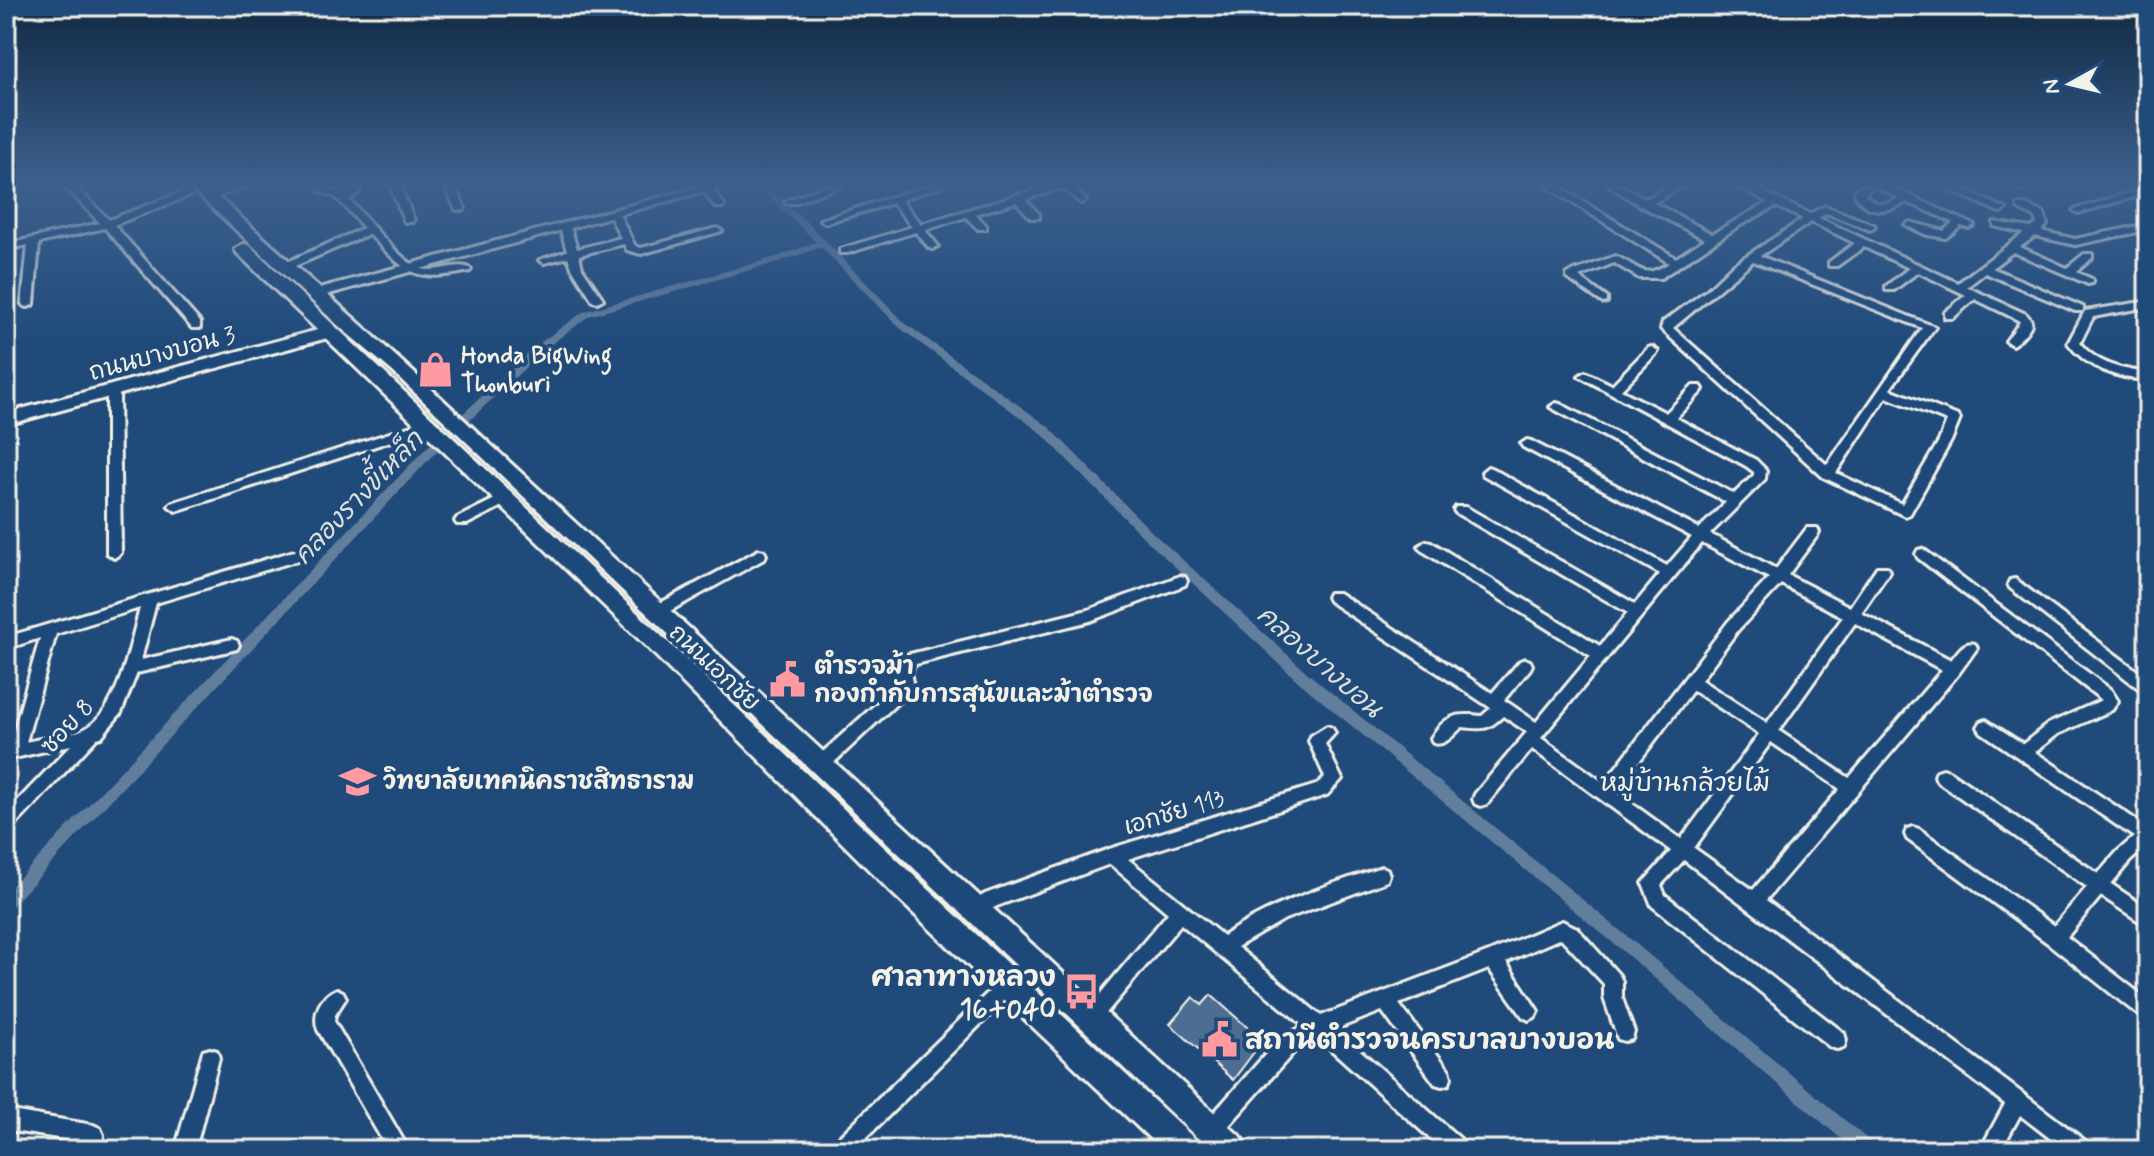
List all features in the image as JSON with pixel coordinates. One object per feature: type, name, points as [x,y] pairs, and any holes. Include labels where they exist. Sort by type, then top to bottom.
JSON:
[{"type":"main road","name":"ถนนเอกชัย","points":[[245,240],[317,293],[338,328],[400,368],[452,420],[462,445],[505,499],[1008,985],[1184,1150]]},
{"type":"main road","name":"ถนนเอกชัย","points":[[245,240],[338,328],[430,428],[462,445],[656,612],[1232,1150]]},
{"type":"main road","name":"ถนนบางบอน 3","points":[[6,419],[338,328]]},
{"type":"street","points":[[6,247],[39,240]]},
{"type":"street","points":[[121,240],[196,325]]},
{"type":"street","points":[[284,267],[346,240]]},
{"type":"street","points":[[382,240],[408,267],[429,275],[466,269]]},
{"type":"street","points":[[317,293],[514,240]]},
{"type":"street","points":[[568,240],[582,279],[597,299]]},
{"type":"street","points":[[544,260],[627,240],[631,248],[649,251],[687,240]]},
{"type":"street","points":[[844,251],[877,240]]},
{"type":"street","points":[[929,240],[933,246]]},
{"type":"street","points":[[1639,240],[1678,264]]},
{"type":"street","points":[[1603,300],[1571,276],[1617,259],[1648,277],[1678,264],[1709,240]]},
{"type":"street","points":[[1779,240],[1667,325],[1667,329],[1828,474],[1905,511],[1954,419],[1883,391]]},
{"type":"street","points":[[1860,240],[2025,319],[2012,341]]},
{"type":"street","points":[[1960,287],[2020,240]]},
{"type":"street","points":[[2064,240],[2085,240]]},
{"type":"street","points":[[28,304],[34,241]]},
{"type":"street","points":[[1833,264],[1864,242]]},
{"type":"street","points":[[2011,247],[2088,281]]},
{"type":"street","points":[[2068,273],[2088,256]]},
{"type":"street","points":[[1753,257],[1929,327],[1828,474]]},
{"type":"street","points":[[1890,288],[1918,267]]},
{"type":"street","points":[[1985,269],[2079,309]]},
{"type":"street","points":[[1949,315],[1974,294]]},
{"type":"street","points":[[2148,304],[2089,314],[2074,343],[2089,357],[2127,375],[2148,376]]},
{"type":"street","points":[[1614,390],[1652,351]]},
{"type":"street","points":[[1481,799],[1700,536],[1760,476],[1760,470],[1669,418],[1585,376]]},
{"type":"street","points":[[1669,418],[1697,389]]},
{"type":"street","points":[[113,391],[114,553]]},
{"type":"street","points":[[1556,407],[1734,500]]},
{"type":"street","points":[[176,506],[430,428]]},
{"type":"street","points":[[1527,444],[1954,669]]},
{"type":"street","points":[[1488,472],[1669,573]]},
{"type":"street","points":[[462,521],[505,499]]},
{"type":"street","points":[[1461,510],[1638,612]]},
{"type":"street","points":[[1606,793],[1733,626],[1778,577],[1812,532]]},
{"type":"street","points":[[1426,546],[1602,655]]},
{"type":"street","points":[[1923,554],[2106,694],[2110,701],[2053,729],[2025,751]]},
{"type":"street","points":[[656,612],[759,555]]},
{"type":"street","points":[[6,643],[294,556]]},
{"type":"street","points":[[1837,1040],[1658,900],[1652,883],[1683,849],[1770,731],[1882,571]]},
{"type":"street","points":[[820,765],[905,687],[902,671],[911,659],[1090,615],[1180,581]]},
{"type":"street","points":[[2015,584],[2148,688]]},
{"type":"street","points":[[1334,597],[1498,705],[1606,793],[1754,901],[2081,1150]]},
{"type":"street","name":"ซอย 8","points":[[6,824],[116,708],[131,668],[150,598]]},
{"type":"street","points":[[11,752],[50,630]]},
{"type":"street","points":[[131,668],[232,645]]},
{"type":"street","points":[[1754,901],[1970,648]]},
{"type":"street","points":[[1439,738],[1459,720],[1485,723],[1525,665]]},
{"type":"street","points":[[1691,681],[1852,788]]},
{"type":"street","points":[[1986,727],[2147,836],[2100,884],[2055,938]]},
{"type":"street","points":[[11,752],[96,732]]},
{"type":"street","name":"เอกชัย 113","points":[[975,910],[991,900],[1112,856],[1321,790],[1334,779],[1317,741],[1327,733]]},
{"type":"street","points":[[1943,776],[2148,919]]},
{"type":"street","points":[[1913,834],[2055,938],[2148,1012]]},
{"type":"street","points":[[1112,856],[1320,1027],[1458,1150]]},
{"type":"street","points":[[1222,947],[1241,932],[1291,907],[1381,875]]},
{"type":"street","points":[[1091,1018],[1180,912]]},
{"type":"street","points":[[1211,1131],[1287,1045],[1320,1027],[1562,929],[1571,934],[1613,981],[1613,998],[1625,1032]]},
{"type":"street","points":[[1493,959],[1529,1011]]},
{"type":"street","points":[[840,1150],[1008,985]]},
{"type":"street","points":[[337,998],[326,1011],[325,1023],[399,1150]]},
{"type":"street","points":[[1385,1000],[1442,1077]]},
{"type":"street","points":[[185,1150],[210,1058]]},
{"type":"street","points":[[1990,1150],[2017,1102]]},
{"type":"street","points":[[6,1120],[93,1135],[92,1150]]},
{"type":"building","name":"สถานีตำรวจนครบาลบางบอน","points":[[1211,995],[1255,1034],[1247,1044],[1255,1051],[1233,1080],[1170,1024],[1193,997],[1202,1005]]},
{"type":"waterway","name":"คลองบางบอน","points":[[820,240],[903,326],[1045,430],[1149,536],[1305,679],[1629,947],[1867,1150]]},
{"type":"waterway","name":"คลองรางขี้เหล็ก","points":[[6,902],[429,452],[541,347],[586,314],[782,258],[822,243]]},
{"type":"place","name":"Honda BigWing Thonburi","points":[[435,369]]},
{"type":"place","name":"ตำรวจม้า กองกำกับการสุนัขและม้าตำรวจ","points":[[788,680]]},
{"type":"place","name":"วิทยาลัยเทคนิคราชสิทธาราม","points":[[357,781]]},
{"type":"place","name":"ศาลาทางหลวง 16+040","points":[[1082,992]]},
{"type":"place","name":"สถานีตำรวจนครบาลบางบอน","points":[[1219,1039]]},
{"type":"district","name":"หมู่บ้านกล้วยไม้","points":[[1685,782]]}]
